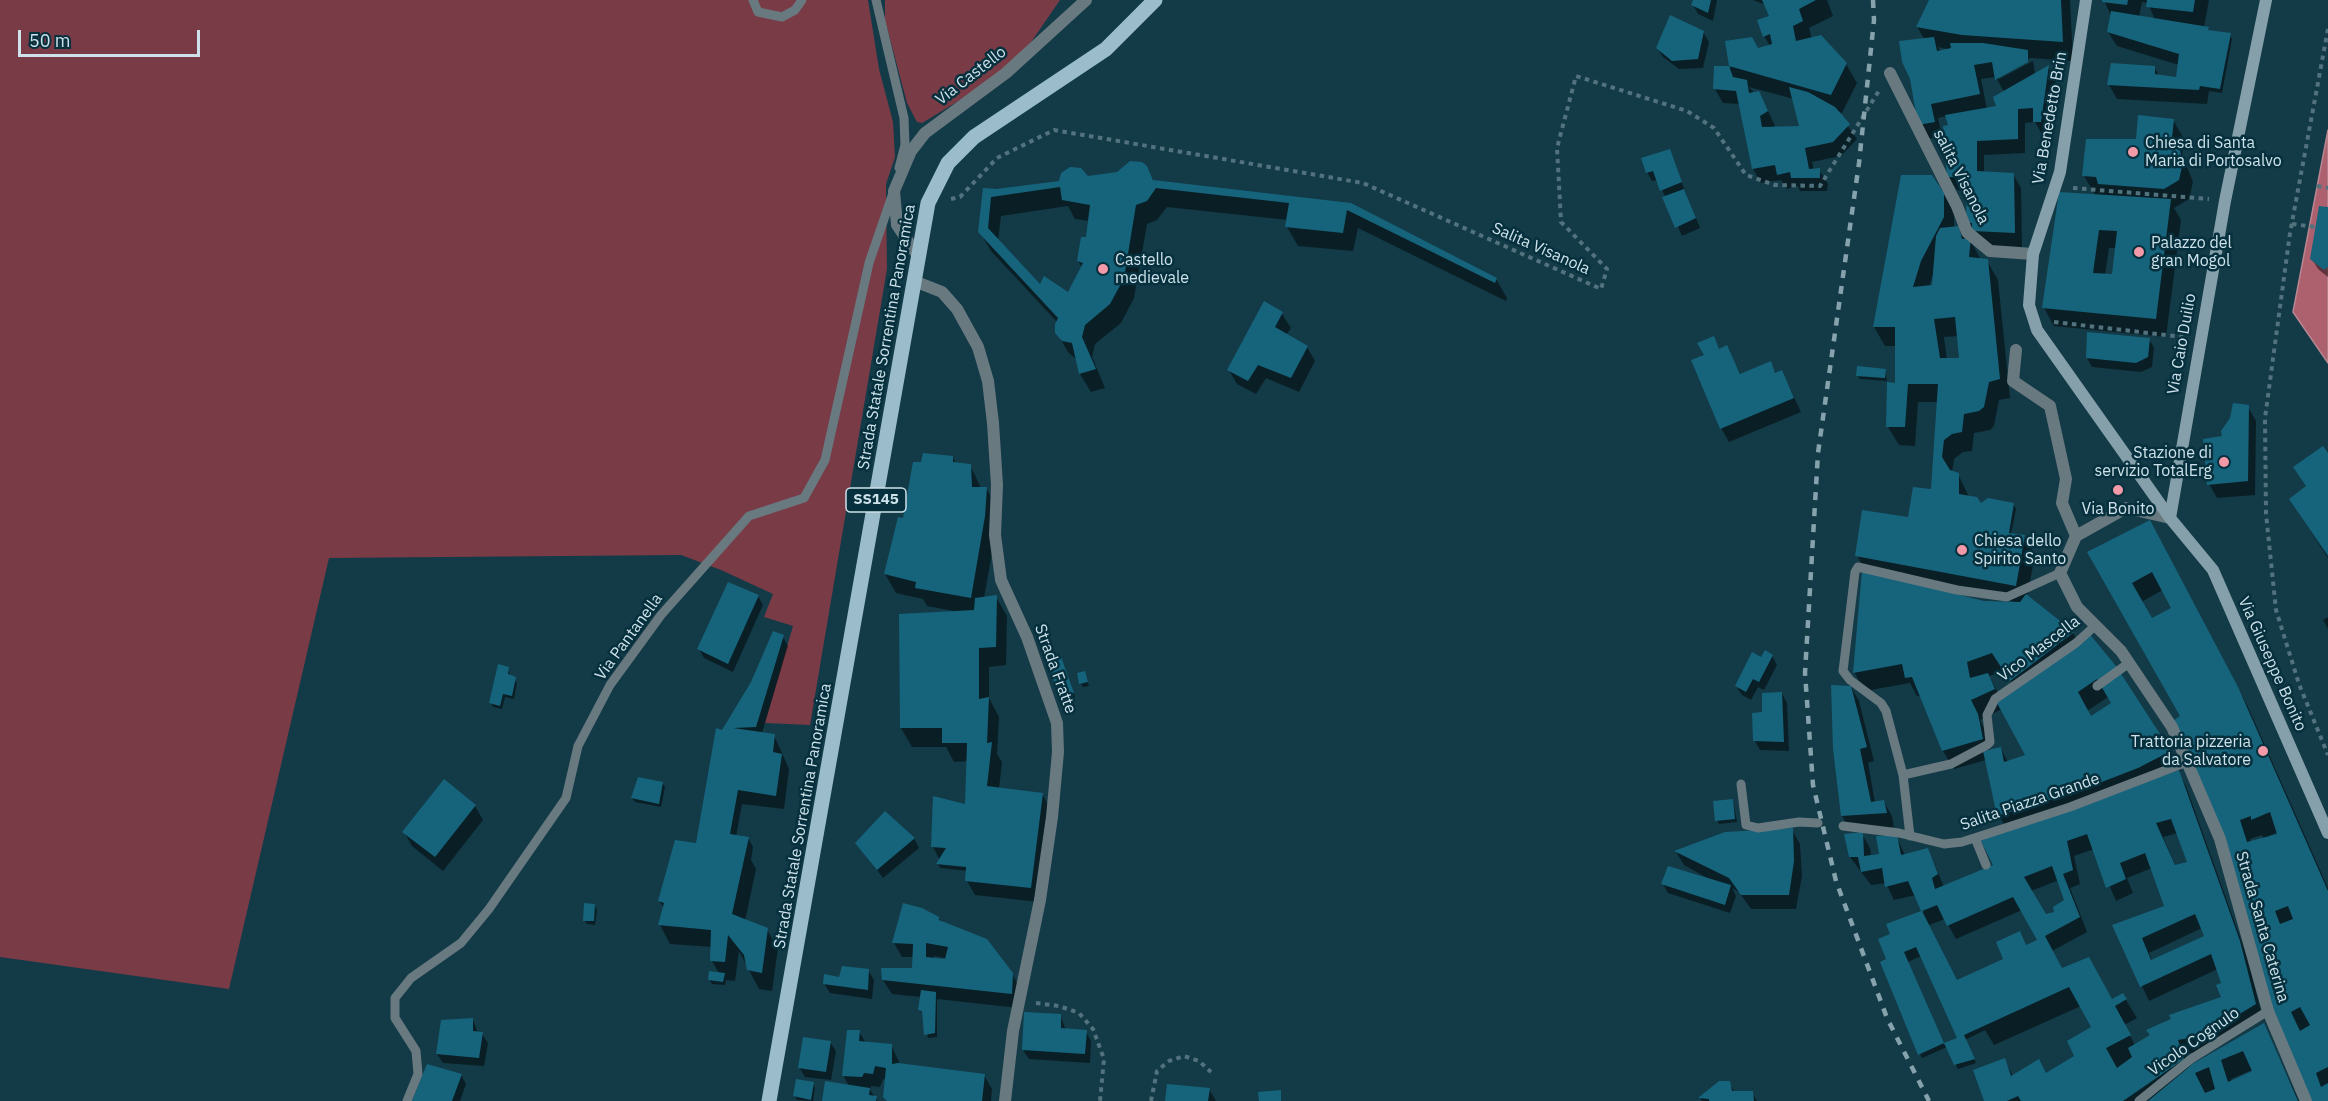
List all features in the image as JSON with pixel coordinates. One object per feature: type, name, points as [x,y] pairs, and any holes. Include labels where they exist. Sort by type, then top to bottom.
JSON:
[{"type":"main road","name":"Strada Statale Sorrentina Panoramica","points":[[769,1101],[807,900],[928,203],[948,162],[974,137],[1106,49],[1155,0]]},
{"type":"street","name":"Via Castello","points":[[894,191],[911,152],[925,133],[1006,73],[1057,24],[1086,0]]},
{"type":"street","name":"Via Benedetto Brin","points":[[2086,0],[2056,187],[2033,254],[2029,305],[2037,330],[2170,518]]},
{"type":"street","name":"Via Caio Duilio","points":[[2170,518],[2224,201],[2266,0]]},
{"type":"street","name":"salita Visanola","points":[[1890,73],[1957,207],[1967,232],[1990,251],[2033,254]]},
{"type":"street","points":[[894,191],[897,225],[918,256]]},
{"type":"street","name":"Strada Fratte","points":[[914,281],[942,292],[957,309],[978,347],[988,381],[993,423],[997,484],[995,536],[1001,580],[1027,637],[1057,723],[1058,752],[1052,817],[1040,900],[1013,1031],[1005,1101]]},
{"type":"street","points":[[2016,350],[2013,381],[2050,406],[2066,480],[2062,503],[2076,536]]},
{"type":"street","points":[[2060,573],[2076,536],[2126,508],[2170,518]]},
{"type":"street","name":"Via Giuseppe Bonito","points":[[2170,518],[2213,570],[2328,834]]},
{"type":"street","name":"Strada Santa Caterina","points":[[2060,573],[2077,607],[2121,651],[2172,727],[2220,839],[2268,1011],[2306,1101]]},
{"type":"lane","points":[[753,0],[758,12],[782,16],[795,10],[802,0]]},
{"type":"lane","name":"Via Pantanella","points":[[407,1101],[418,1074],[416,1052],[395,1018],[395,999],[411,978],[461,943],[566,798],[578,746],[610,685],[661,615],[749,516],[804,498],[825,460],[869,263],[894,191],[905,145],[904,118],[876,0]]},
{"type":"lane","points":[[1910,836],[1903,775],[1896,743],[1881,703],[1850,680],[1843,671],[1855,572],[1858,567],[1957,590],[2007,597],[2060,573]]},
{"type":"lane","name":"Vico Mascella","points":[[1903,775],[1951,764],[1987,745],[1990,742],[1987,715],[1995,699],[2076,643],[2096,625]]},
{"type":"lane","points":[[2097,686],[2129,663]]},
{"type":"lane","name":"Salita Piazza Grande","points":[[1844,826],[1870,828],[1944,844],[1975,838],[2070,807],[2187,762]]},
{"type":"lane","points":[[1741,784],[1746,825],[1758,828],[1790,823],[1818,823]]},
{"type":"lane","points":[[1975,838],[1986,865]]},
{"type":"lane","name":"Vicolo Cognulo","points":[[2139,1101],[2191,1059],[2268,1011]]},
{"type":"path","points":[[2328,29],[2292,224],[2265,418],[2266,514],[2276,610],[2299,684],[2328,755]]},
{"type":"path","name":"Salita Visanola","points":[[928,203],[960,197],[997,158],[1054,130],[1363,183],[1601,289],[1607,269],[1561,222],[1557,148],[1576,76],[1687,111],[1714,128],[1746,176],[1775,185],[1820,186],[1890,73]]},
{"type":"path","points":[[2317,186],[2328,188]]},
{"type":"path","points":[[2056,187],[2224,201]]},
{"type":"path","points":[[2292,224],[2316,227]]},
{"type":"path","points":[[2034,320],[2199,339]]},
{"type":"path","points":[[1026,1002],[1059,1006],[1079,1013],[1093,1029],[1104,1059],[1100,1101]]},
{"type":"path","points":[[1151,1101],[1157,1071],[1169,1061],[1184,1056],[1199,1061],[1211,1072]]},
{"type":"shaded area","points":[[0,0],[868,0],[879,69],[893,122],[895,157],[886,184],[887,269],[810,725],[765,723],[793,626],[764,617],[773,594],[721,570],[681,555],[329,558],[229,989],[0,957]]},
{"type":"shaded area","points":[[885,0],[1060,0],[1025,51],[975,91],[922,123],[917,122],[907,103],[885,20]]},
{"type":"shaded area","points":[[2328,130],[2328,363],[2293,312]]},
{"type":"building","points":[[1693,0],[1711,0],[1708,13],[1691,5]]},
{"type":"building","points":[[1762,0],[1816,0],[1799,9],[1803,21],[1793,26],[1796,41],[1821,35],[1847,63],[1831,95],[1729,66],[1725,41],[1752,37],[1758,48],[1772,44],[1770,34],[1763,37],[1757,20],[1769,16]]},
{"type":"building","points":[[1929,0],[2061,0],[2063,42],[1962,35],[1916,27]]},
{"type":"building","points":[[2102,0],[2128,0],[2127,5],[2102,2]]},
{"type":"building","points":[[2147,0],[2195,0],[2193,12],[2146,7]]},
{"type":"building","points":[[2111,11],[2209,27],[2208,30],[2231,33],[2220,89],[2200,86],[2199,90],[2107,85],[2111,63],[2155,66],[2155,74],[2176,77],[2179,54],[2107,32]]},
{"type":"building","points":[[1670,15],[1704,31],[1698,59],[1672,61],[1656,48]]},
{"type":"building","points":[[1934,37],[1937,51],[1951,48],[1950,43],[1983,43],[2028,50],[2028,62],[1995,80],[1992,62],[1974,65],[1980,94],[1931,104],[1935,122],[1918,125],[1910,79],[1902,62],[1899,41]]},
{"type":"building","points":[[2049,65],[2041,122],[2033,122],[2033,108],[2018,109],[2018,139],[1977,141],[1977,171],[2014,173],[2015,233],[1972,231],[1972,223],[1966,223],[1967,177],[1947,177],[1943,126],[1948,125],[1945,115],[1996,106],[1993,97]]},
{"type":"building","points":[[1714,66],[1729,66],[1733,77],[1747,80],[1749,93],[1759,91],[1768,111],[1760,116],[1762,127],[1799,126],[1789,87],[1808,92],[1835,107],[1850,124],[1833,142],[1805,148],[1809,169],[1820,168],[1820,178],[1791,178],[1790,172],[1777,175],[1775,165],[1752,169],[1736,91],[1713,89]]},
{"type":"building","name":"Chiesa di Santa Maria di Portosalvo","points":[[2138,115],[2174,119],[2172,138],[2178,143],[2183,162],[2179,180],[2164,189],[2098,184],[2096,177],[2082,176],[2086,139],[2136,139]]},
{"type":"building","points":[[1670,149],[1682,182],[1660,191],[1653,171],[1646,173],[1641,158]]},
{"type":"building","name":"Castello medievale","points":[[1130,161],[1142,162],[1147,166],[1153,180],[1351,203],[1497,278],[1495,283],[1347,210],[1343,233],[1285,227],[1289,203],[1156,188],[1147,201],[1136,205],[1124,278],[1110,304],[1085,325],[1082,337],[1096,369],[1079,374],[1072,343],[1062,341],[1055,333],[1058,318],[978,232],[983,188],[996,189],[1059,181],[1061,173],[1070,167],[1081,168],[1088,176],[1117,172]],"holes":[[[1060,187],[1062,200],[1090,205],[1086,237],[1081,237],[1077,261],[1083,263],[1068,292],[1044,276],[1040,284],[988,228],[991,197]]]},
{"type":"building","points":[[1901,175],[1932,175],[1944,193],[1944,217],[1921,261],[1913,287],[1932,285],[1936,236],[1940,228],[1959,226],[1962,239],[1971,237],[1969,257],[1988,259],[2000,379],[1989,382],[1984,407],[1979,411],[1964,414],[1962,432],[1952,434],[1944,440],[1942,457],[1950,470],[1959,473],[1959,494],[1977,497],[1981,503],[1988,498],[2014,503],[2009,533],[2025,535],[2016,586],[1855,556],[1862,510],[1908,517],[1913,487],[1931,489],[1938,384],[1908,384],[1905,427],[1886,427],[1887,382],[1895,383],[1895,327],[1873,327]],"holes":[[[1955,317],[1959,358],[1940,358],[1934,319]]]},
{"type":"building","points":[[1684,189],[1696,218],[1675,228],[1662,197]]},
{"type":"building","name":"Palazzo del gran Mogol","points":[[2059,192],[2171,199],[2156,319],[2042,308]],"holes":[[[2099,230],[2117,231],[2112,274],[2093,273]]]},
{"type":"building","points":[[2319,206],[2328,207],[2328,267],[2324,270],[2310,259]]},
{"type":"building","points":[[1264,301],[1283,312],[1275,327],[1308,346],[1291,378],[1258,365],[1248,381],[1227,370]]},
{"type":"building","points":[[2087,332],[2150,338],[2148,357],[2136,363],[2086,358]]},
{"type":"building","points":[[1714,336],[1719,349],[1727,345],[1740,374],[1771,361],[1775,373],[1782,370],[1794,398],[1720,429],[1691,360],[1704,355],[1697,343]]},
{"type":"building","points":[[1857,366],[1886,369],[1885,378],[1856,376]]},
{"type":"building","points":[[2233,403],[2249,405],[2248,481],[2207,485],[2203,439],[2222,436],[2221,431],[2230,418]]},
{"type":"building","points":[[2323,446],[2328,453],[2328,556],[2289,499],[2306,486],[2293,467]]},
{"type":"building","points":[[923,453],[953,456],[953,462],[971,464],[972,487],[987,487],[985,516],[971,598],[915,588],[916,582],[884,574],[898,517],[903,518],[913,462],[921,462]]},
{"type":"building","points":[[2150,520],[2238,687],[2328,891],[2328,1067],[2316,1073],[2321,1087],[2328,1083],[2328,1101],[2312,1101],[2275,1017],[2236,887],[2170,723],[2180,716],[2087,552]],"holes":[[[2152,572],[2171,608],[2152,618],[2132,583]],[[2270,812],[2277,834],[2247,842],[2240,820],[2251,816],[2251,820]],[[2288,906],[2293,919],[2280,924],[2275,911]],[[2300,1007],[2310,1025],[2300,1031],[2291,1012]]]},
{"type":"building","points":[[1862,570],[1984,601],[2020,602],[2026,594],[2074,632],[2010,681],[1992,653],[1967,662],[1970,678],[1988,673],[1995,689],[1971,700],[1978,714],[1983,739],[1942,751],[1912,677],[1905,678],[1902,664],[1853,673]]},
{"type":"building","points":[[728,582],[759,595],[728,664],[697,649]]},
{"type":"building","points":[[997,595],[996,647],[979,648],[979,699],[989,697],[987,743],[992,742],[987,786],[1043,793],[1031,888],[965,881],[966,867],[936,864],[946,848],[931,847],[933,796],[965,804],[967,743],[942,743],[942,728],[900,728],[899,614],[974,610],[975,598]]},
{"type":"building","points":[[773,631],[784,635],[756,727],[733,728],[775,734],[773,752],[782,754],[776,796],[738,790],[730,834],[749,837],[732,914],[768,928],[762,973],[747,970],[744,955],[728,935],[725,962],[710,961],[711,930],[658,925],[664,903],[658,901],[675,840],[696,843],[716,728],[722,730],[751,682]]},
{"type":"building","points":[[2087,631],[2116,666],[2171,751],[2138,768],[2076,792],[1997,816],[1983,751],[2001,747],[2004,762],[2025,755],[1997,703]],"holes":[[[2097,679],[2111,703],[2091,716],[2078,692]]]},
{"type":"building","points":[[1765,650],[1773,655],[1759,682],[1753,679],[1746,692],[1735,686],[1752,652],[1761,657]]},
{"type":"building","points":[[1060,654],[1074,693],[1059,697],[1046,659]]},
{"type":"building","points":[[498,664],[509,667],[508,674],[516,677],[512,696],[503,694],[500,706],[489,703]]},
{"type":"building","points":[[1085,671],[1088,682],[1079,684],[1077,673]]},
{"type":"building","points":[[1831,685],[1851,686],[1867,747],[1860,749],[1871,802],[1884,800],[1887,813],[1841,816],[1833,749]]},
{"type":"building","points":[[1782,692],[1784,742],[1753,741],[1752,713],[1762,712],[1762,693]]},
{"type":"building","points":[[2179,770],[2240,941],[2256,1004],[2205,1035],[2178,1040],[2184,1059],[2123,1101],[2021,1101],[2018,1096],[2007,1101],[1984,1101],[1973,1070],[2005,1058],[2011,1076],[2039,1059],[2046,1073],[2074,1056],[2067,1041],[2091,1027],[2069,987],[1964,1035],[1975,1059],[1954,1065],[1944,1043],[1918,1055],[1880,962],[1886,959],[1878,939],[1890,934],[1886,924],[1921,911],[1908,881],[1885,887],[1882,868],[1861,872],[1858,857],[1849,857],[1844,834],[1863,832],[1864,856],[1879,854],[1876,836],[1897,835],[1901,855],[1928,848],[1938,874],[1932,878],[1935,889],[1993,865],[1980,839]],"holes":[[[2171,819],[2187,862],[2175,865],[2156,823]],[[2087,834],[2106,888],[2126,879],[2120,863],[2145,853],[2164,906],[2112,925],[2140,987],[2211,954],[2221,983],[2216,985],[2221,997],[2169,1015],[2171,1019],[2146,1030],[2150,1035],[2128,1048],[2132,1057],[2117,1068],[2106,1048],[2131,1035],[2115,1006],[2127,999],[2123,993],[2112,999],[2089,957],[2062,968],[2045,936],[2080,917],[2063,874],[2073,870],[2067,841]],[[2052,866],[2064,900],[2053,907],[2054,912],[2046,914],[2024,877]],[[2013,897],[2037,940],[2026,945],[2020,931],[1996,942],[2003,959],[1957,980],[1922,911],[1937,905],[1947,926]],[[2195,914],[2204,936],[2151,960],[2142,938]],[[1916,947],[1957,1038],[1944,1043],[1904,952]]]},
{"type":"building","points":[[638,777],[663,782],[659,804],[631,798]]},
{"type":"building","points":[[444,779],[476,805],[435,857],[402,832]]},
{"type":"building","points":[[1733,799],[1735,819],[1715,821],[1713,801]]},
{"type":"building","points":[[885,811],[915,838],[877,870],[855,843]]},
{"type":"building","points":[[1793,828],[1794,861],[1789,895],[1741,895],[1729,878],[1674,851],[1725,832]]},
{"type":"building","points":[[1668,866],[1731,885],[1725,905],[1661,884]]},
{"type":"building","points":[[584,903],[595,904],[594,921],[583,921]]},
{"type":"building","points":[[903,903],[922,908],[939,917],[939,920],[987,939],[1013,973],[1012,994],[882,980],[881,968],[912,968],[913,944],[892,943]],"holes":[[[926,943],[948,947],[945,959],[926,957]]]},
{"type":"building","points":[[842,966],[869,969],[868,990],[823,984],[824,974],[839,977]]},
{"type":"building","points":[[709,971],[725,973],[723,982],[708,980]]},
{"type":"building","points":[[921,990],[936,992],[935,1033],[924,1035],[922,1011],[918,1010]]},
{"type":"building","points":[[1024,1012],[1061,1014],[1061,1028],[1087,1030],[1085,1054],[1022,1050]]},
{"type":"building","points":[[473,1018],[473,1031],[483,1032],[479,1058],[436,1054],[441,1020]]},
{"type":"building","points":[[2264,1023],[2298,1101],[2148,1101],[2194,1063]],"holes":[[[2243,1051],[2252,1071],[2228,1082],[2221,1060]],[[2209,1067],[2215,1089],[2205,1093],[2195,1073]]]},
{"type":"building","points":[[847,1030],[860,1030],[859,1041],[892,1044],[892,1064],[985,1074],[982,1101],[887,1101],[883,1097],[886,1068],[875,1066],[873,1074],[864,1073],[862,1077],[842,1076]]},
{"type":"building","points":[[803,1037],[831,1041],[826,1072],[798,1068]]},
{"type":"building","points":[[427,1064],[462,1074],[452,1101],[412,1101]]},
{"type":"building","points":[[796,1079],[814,1082],[811,1100],[793,1096]]},
{"type":"building","points":[[825,1081],[870,1088],[869,1095],[877,1096],[876,1101],[822,1101]]},
{"type":"building","points":[[1719,1081],[1730,1081],[1732,1091],[1753,1091],[1754,1101],[1709,1101],[1709,1099],[1698,1098]]},
{"type":"building","points":[[1167,1084],[1210,1088],[1208,1101],[1165,1101]]},
{"type":"building","points":[[1281,1090],[1281,1101],[1259,1101],[1258,1092]]},
{"type":"railway","points":[[1873,0],[1874,20],[1859,163],[1818,453],[1805,673],[1813,785],[1836,881],[1887,1018],[1929,1101]]},
{"type":"place","name":"Chiesa di Santa Maria di Portosalvo","points":[[2133,152]]},
{"type":"place","name":"Palazzo del gran Mogol","points":[[2139,252]]},
{"type":"place","name":"Castello medievale","points":[[1103,269]]},
{"type":"place","name":"Stazione di servizio TotalErg","points":[[2224,462]]},
{"type":"place","name":"Via Bonito","points":[[2118,490]]},
{"type":"place","name":"Chiesa dello Spirito Santo","points":[[1962,550]]},
{"type":"place","name":"Trattoria pizzeria da Salvatore","points":[[2263,751]]}]
